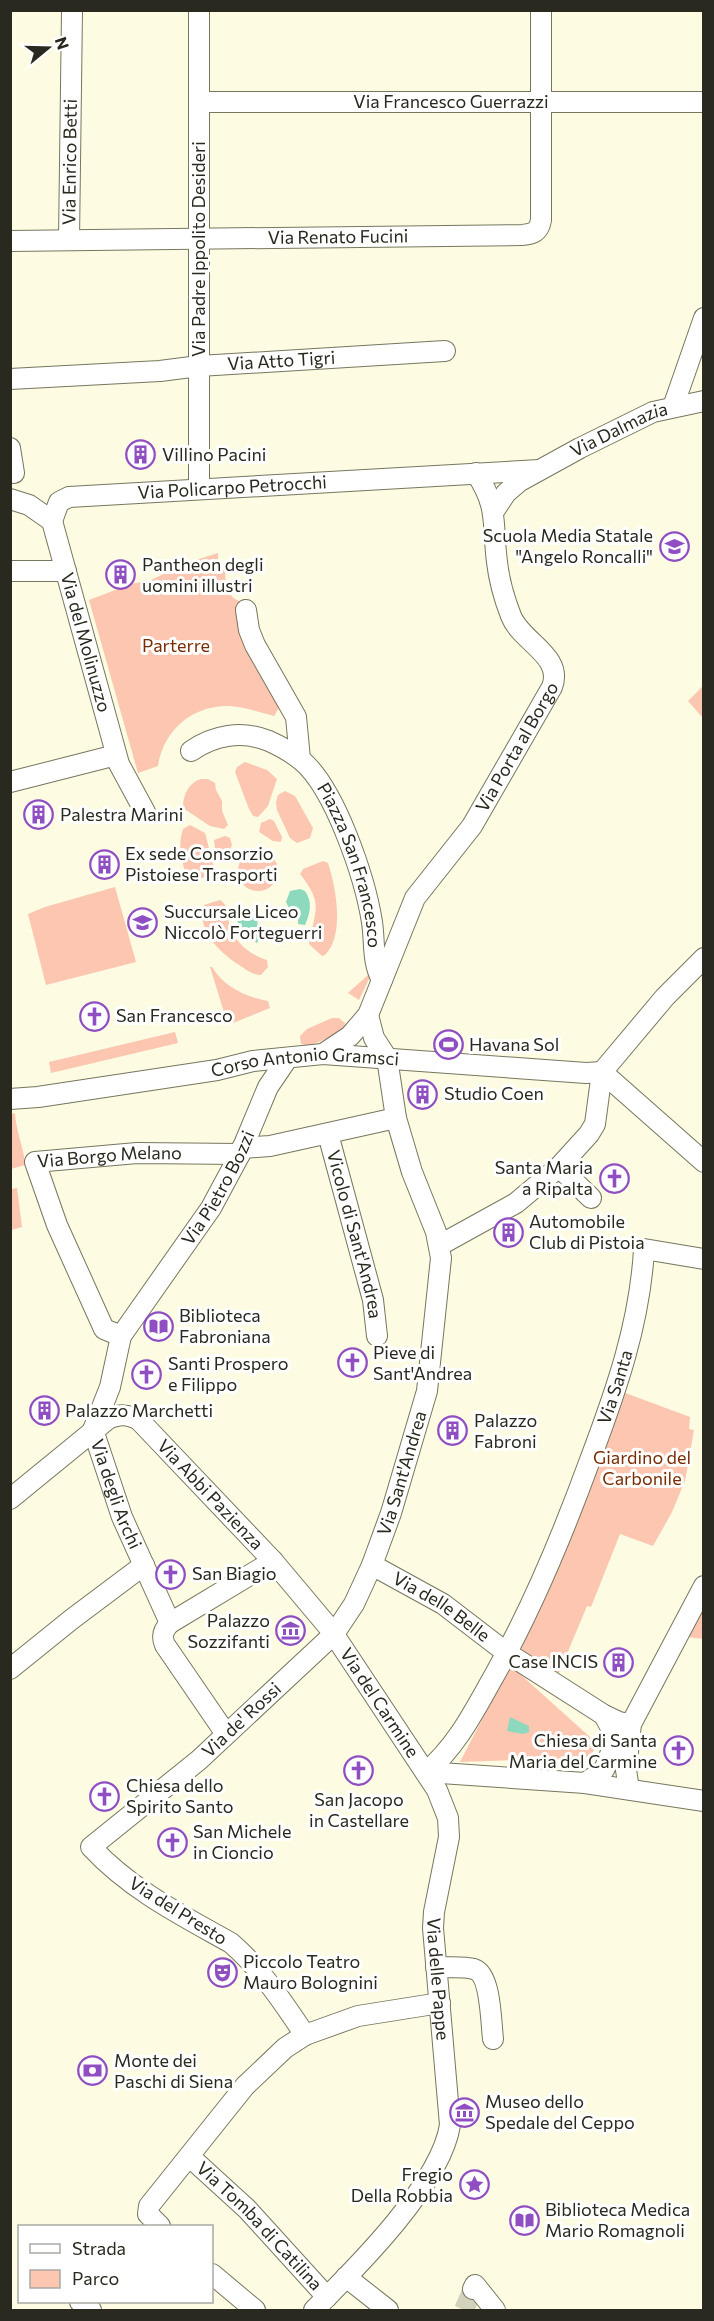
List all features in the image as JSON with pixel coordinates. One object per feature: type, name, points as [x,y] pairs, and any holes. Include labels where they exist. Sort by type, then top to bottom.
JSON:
[{"type":"street","name":"Via Enrico Betti","points":[[69,240],[72,10]]},
{"type":"street","name":"Via Padre Ippolito Desideri","points":[[199,10],[199,488]]},
{"type":"street","points":[[540,10],[540,103]]},
{"type":"street","name":"Via Francesco Guerrazzi","points":[[199,102],[704,102]]},
{"type":"street","name":"Via Renato Fucini","points":[[10,241],[522,236],[533,234],[539,228],[541,220],[540,103]]},
{"type":"street","points":[[673,406],[704,318]]},
{"type":"street","name":"Via Atto Tigri","points":[[10,379],[445,351]]},
{"type":"street","name":"Via Dalmazia","points":[[494,511],[512,487],[633,420],[673,406],[704,401]]},
{"type":"street","points":[[10,448],[14,473]]},
{"type":"street","name":"Via Dalmazia","points":[[476,473],[539,470]]},
{"type":"street","name":"Via Policarpo Petrocchi","points":[[52,521],[59,502],[69,497],[476,473]]},
{"type":"street","name":"Via Porta al Borgo","points":[[368,1015],[415,898],[472,826],[555,678],[554,669],[549,660],[524,636],[511,618],[498,570],[494,511],[485,487],[476,473]]},
{"type":"street","points":[[10,499],[29,505],[52,521]]},
{"type":"street","name":"Via del Molinuzzo","points":[[52,521],[118,760]]},
{"type":"street","points":[[10,571],[66,571]]},
{"type":"street","points":[[246,610],[253,640],[296,717],[300,759]]},
{"type":"street","name":"Piazza San Francesco","points":[[191,751],[212,739],[244,735],[265,740],[300,759],[313,773],[325,791],[347,837],[371,916],[376,965],[381,980]]},
{"type":"street","points":[[10,782],[118,760],[145,812]]},
{"type":"street","points":[[440,1245],[516,1203],[559,1167],[595,1124],[602,1072],[665,997],[704,958]]},
{"type":"street","points":[[323,1054],[350,1036],[368,1015]]},
{"type":"street","points":[[368,1015],[374,1038],[387,1058]]},
{"type":"street","points":[[224,1048],[238,1064]]},
{"type":"street","name":"Corso Antonio Gramsci","points":[[10,1099],[88,1090],[217,1070],[253,1061],[323,1054],[586,1073],[602,1072]]},
{"type":"street","name":"Via Sant'Andrea","points":[[334,1634],[354,1604],[372,1565],[391,1513],[427,1392],[439,1287],[440,1245],[408,1159],[396,1118],[387,1058]]},
{"type":"street","name":"Via Pietro Bozzi","points":[[93,1430],[110,1387],[121,1336],[211,1208],[241,1151],[268,1087],[287,1059]]},
{"type":"street","points":[[602,1072],[704,1162]]},
{"type":"street","points":[[241,1151],[396,1118]]},
{"type":"street","name":"Vicolo di Sant'Andrea","points":[[328,1134],[373,1300],[377,1336]]},
{"type":"street","name":"Via Borgo Melano","points":[[121,1336],[104,1329],[57,1225],[35,1162],[137,1154],[241,1151]]},
{"type":"street","points":[[559,1167],[591,1198]]},
{"type":"street","name":"Via Santa","points":[[426,1772],[456,1741],[507,1653],[558,1543],[610,1406],[636,1319],[643,1273],[644,1248],[704,1259]]},
{"type":"street","name":"Via Abbi Pazienza","points":[[93,1430],[108,1419],[119,1415],[130,1415],[139,1420],[273,1561],[334,1634]]},
{"type":"street","points":[[10,1499],[93,1430]]},
{"type":"street","name":"Via degli Archi","points":[[93,1430],[119,1508],[170,1623]]},
{"type":"street","points":[[226,1734],[165,1645],[162,1635],[170,1623],[273,1561]]},
{"type":"street","points":[[10,1669],[64,1624],[144,1565]]},
{"type":"street","name":"Via delle Belle","points":[[372,1565],[443,1604],[507,1653],[604,1715],[619,1722],[631,1724]]},
{"type":"street","points":[[629,1789],[626,1770],[631,1724],[704,1586]]},
{"type":"street","name":"Via de' Rossi","points":[[91,1847],[199,1760],[334,1634]]},
{"type":"street","name":"Via del Carmine","points":[[334,1634],[426,1772]]},
{"type":"street","points":[[585,1783],[601,1773],[609,1758],[614,1734],[604,1715]]},
{"type":"street","points":[[426,1772],[585,1783],[704,1801]]},
{"type":"street","name":"Via delle Pappe","points":[[320,2304],[398,2218],[441,2156],[450,2125],[433,1939],[434,1912],[449,1845],[449,1828],[443,1803],[426,1772]]},
{"type":"street","name":"Via del Presto","points":[[91,1847],[106,1864],[140,1891],[241,1951],[258,1969],[305,2035]]},
{"type":"street","points":[[436,1967],[472,1969],[482,1974],[486,1985],[493,2039]]},
{"type":"street","points":[[159,2225],[148,2214],[148,2206],[190,2157],[245,2086],[285,2048],[305,2035],[358,2016],[440,2003]]},
{"type":"street","name":"Via Tomba di Catilina","points":[[190,2157],[247,2210],[320,2304]]},
{"type":"street","points":[[213,2275],[255,2310]]},
{"type":"street","points":[[346,2277],[388,2310]]},
{"type":"street","points":[[474,2287],[495,2310]]},
{"type":"green space","name":"Parterre","points":[[218,553],[218,564],[225,563],[228,590],[239,601],[244,626],[283,701],[274,716],[229,706],[203,710],[192,715],[173,731],[161,753],[158,766],[138,773],[89,600],[131,584],[151,580],[186,563]]},
{"type":"green space","points":[[703,686],[703,718],[688,701]]},
{"type":"green space","points":[[245,762],[267,770],[277,779],[268,806],[258,817],[253,816],[249,809],[235,772],[237,767]]},
{"type":"green space","points":[[201,779],[208,779],[215,783],[228,825],[224,829],[210,826],[183,808],[187,790]]},
{"type":"green space","points":[[285,791],[295,796],[313,828],[310,838],[297,843],[290,838],[277,810],[278,795]]},
{"type":"green space","points":[[270,819],[274,821],[282,837],[281,842],[273,841],[259,832],[261,823]]},
{"type":"green space","points":[[190,825],[205,833],[214,868],[211,875],[191,882],[186,874],[180,849],[183,829]]},
{"type":"green space","points":[[225,836],[230,838],[232,845],[226,860],[221,862],[214,840]]},
{"type":"green space","points":[[258,851],[266,852],[272,857],[277,863],[277,879],[272,885],[266,890],[258,891],[250,890],[244,885],[239,879],[238,871],[239,863],[244,857],[250,852]]},
{"type":"green space","points":[[323,861],[328,863],[331,873],[336,898],[337,924],[331,947],[322,956],[309,944],[316,908],[315,900],[308,884],[300,874],[303,869]]},
{"type":"green space","points":[[115,887],[136,962],[46,985],[28,914]]},
{"type":"green space","points":[[220,900],[227,908],[235,938],[250,952],[267,960],[268,967],[261,975],[248,971],[229,958],[206,931],[203,923],[204,905]]},
{"type":"green space","points":[[210,967],[236,990],[268,1001],[270,1008],[233,1023],[227,1022]]},
{"type":"green space","points":[[368,975],[370,977],[359,1000],[348,993]]},
{"type":"green space","points":[[332,1018],[339,1018],[345,1023],[341,1033],[309,1046],[301,1044],[300,1036],[307,1029]]},
{"type":"green space","points":[[175,1032],[178,1043],[51,1073],[49,1062]]},
{"type":"green space","points":[[15,1113],[25,1165],[11,1169],[11,1114]]},
{"type":"green space","points":[[17,1188],[22,1227],[11,1230],[11,1189]]},
{"type":"green space","name":"Giardino del Carbonile","points":[[620,1391],[690,1417],[689,1429],[694,1430],[685,1481],[672,1512],[653,1546],[620,1534],[591,1607],[587,1606],[559,1673],[523,1655],[520,1643]]},
{"type":"green space","points":[[703,1610],[703,1639],[688,1637]]},
{"type":"green space","points":[[510,1665],[590,1737],[595,1746],[592,1755],[583,1758],[460,1762]]},
{"type":"shaded area","points":[[300,889],[308,895],[310,904],[305,925],[298,924],[298,919],[286,902],[290,891]]},
{"type":"shaded area","points":[[246,907],[255,910],[257,916],[260,936],[257,943],[245,934],[238,922],[237,913]]},
{"type":"shaded area","points":[[510,1717],[529,1726],[529,1732],[523,1734],[507,1731]]},
{"type":"tunnel","points":[[464,2310],[473,2289]]},
{"type":"place","name":"Villino Pacini","points":[[141,455]]},
{"type":"place","name":"Scuola Media Statale \"Angelo Roncalli\"","points":[[674,546]]},
{"type":"place","name":"Pantheon degli uomini illustri","points":[[121,575]]},
{"type":"place","name":"Palestra Marini","points":[[39,815]]},
{"type":"place","name":"Ex sede Consorzio Pistoiese Trasporti","points":[[104,864]]},
{"type":"place","name":"Succursale Liceo Niccolò Forteguerri","points":[[143,922]]},
{"type":"place","name":"San Francesco","points":[[95,1016]]},
{"type":"place","name":"Havana Sol","points":[[448,1045]]},
{"type":"place","name":"Studio Coen","points":[[423,1094]]},
{"type":"place","name":"Santa Maria a Ripalta","points":[[614,1178]]},
{"type":"place","name":"Automobile Club di Pistoia","points":[[508,1232]]},
{"type":"place","name":"Biblioteca Fabroniana","points":[[158,1326]]},
{"type":"place","name":"Pieve di Sant'Andrea","points":[[352,1363]]},
{"type":"place","name":"Santi Prospero e Filippo","points":[[147,1374]]},
{"type":"place","name":"Palazzo Marchetti","points":[[44,1411]]},
{"type":"place","name":"Palazzo Fabroni","points":[[453,1431]]},
{"type":"place","name":"San Biagio","points":[[171,1574]]},
{"type":"place","name":"Palazzo Sozzifanti","points":[[291,1631]]},
{"type":"place","name":"Case INCIS","points":[[619,1662]]},
{"type":"place","name":"Chiesa di Santa Maria del Carmine","points":[[678,1751]]},
{"type":"place","name":"San Jacopo in Castellare","points":[[359,1771]]},
{"type":"place","name":"Chiesa dello Spirito Santo","points":[[105,1796]]},
{"type":"place","name":"San Michele in Cioncio","points":[[172,1842]]},
{"type":"place","name":"Piccolo Teatro Mauro Bolognini","points":[[222,1972]]},
{"type":"place","name":"Monte dei Paschi di Siena","points":[[93,2071]]},
{"type":"place","name":"Museo dello Spedale del Ceppo","points":[[464,2112]]},
{"type":"place","name":"Fregio Della Robbia","points":[[474,2185]]},
{"type":"place","name":"Biblioteca Medica Mario Romagnoli","points":[[524,2220]]}]
